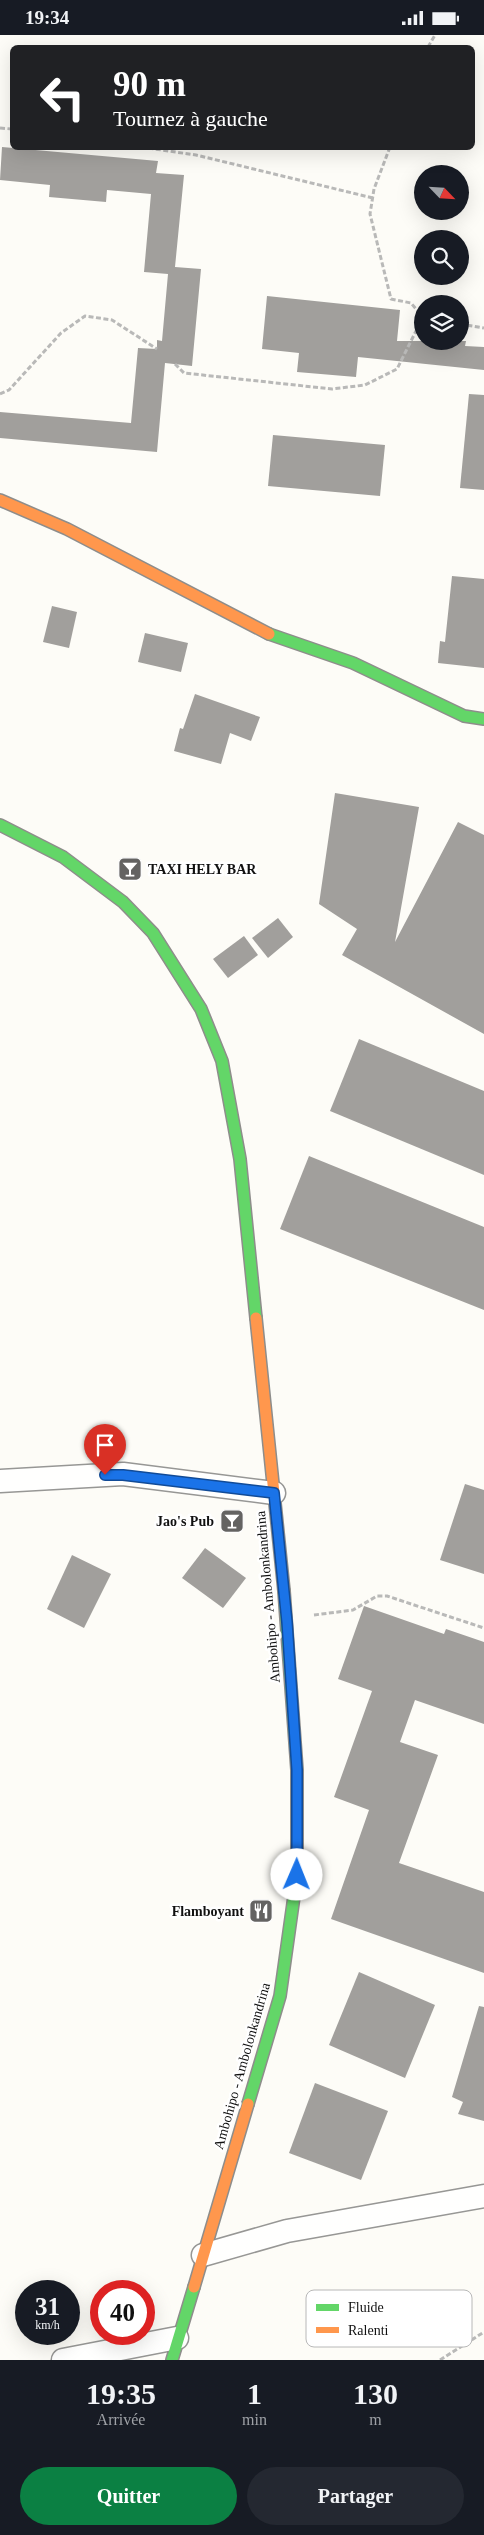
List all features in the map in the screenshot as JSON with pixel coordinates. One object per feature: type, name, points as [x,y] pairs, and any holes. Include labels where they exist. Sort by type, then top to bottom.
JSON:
[{"type":"street","points":[[0,500],[67,529],[270,635],[353,663],[464,715],[484,719]]},
{"type":"street","name":"Ambohipo - Ambolonkandrina","points":[[0,825],[63,857],[123,902],[153,933],[204,1018],[222,1061],[240,1159],[287,1622],[297,1770],[297,1875],[280,1996],[172,2360]]},
{"type":"street","points":[[0,1481],[123,1475],[274,1493]]},
{"type":"street","points":[[203,2255],[287,2231],[484,2196]]},
{"type":"street","points":[[63,2360],[177,2338]]},
{"type":"path","points":[[162,150],[196,155],[373,198]]},
{"type":"path","points":[[389,150],[373,198],[370,214],[391,299],[411,303],[414,307]]},
{"type":"path","points":[[0,394],[10,390],[61,333],[85,316],[112,320],[156,349]]},
{"type":"path","points":[[469,326],[484,328]]},
{"type":"path","points":[[175,364],[184,373],[332,389],[365,385],[397,369],[414,334]]},
{"type":"path","points":[[287,1622],[319,1613],[353,1610],[377,1596],[388,1595],[484,1628]]},
{"type":"path","points":[[472,2339],[484,2331]]},
{"type":"path","points":[[440,2360],[460,2347]]},
{"type":"building","points":[[2,147],[10,148],[10,150],[35,150],[158,161],[156,173],[184,175],[175,267],[201,269],[192,366],[165,363],[157,452],[0,438],[0,412],[131,423],[138,348],[157,349],[157,340],[162,341],[168,274],[144,272],[151,194],[107,190],[106,202],[49,197],[50,185],[0,180]]},
{"type":"building","points":[[267,296],[400,310],[397,341],[414,341],[414,350],[469,350],[469,346],[484,347],[484,370],[358,357],[356,377],[297,372],[299,353],[262,349]]},
{"type":"building","points":[[469,394],[484,395],[484,490],[460,488]]},
{"type":"building","points":[[273,435],[385,445],[380,496],[268,486]]},
{"type":"building","points":[[452,576],[484,579],[484,668],[438,663],[440,641],[445,642]]},
{"type":"building","points":[[52,606],[77,612],[69,648],[43,642]]},
{"type":"building","points":[[145,633],[188,643],[181,672],[138,662]]},
{"type":"building","points":[[195,694],[260,717],[251,741],[230,733],[221,764],[174,751],[180,728],[183,729]]},
{"type":"building","points":[[335,793],[419,807],[395,942],[458,822],[484,835],[484,1034],[342,955],[357,929],[319,904]]},
{"type":"building","points":[[278,918],[293,937],[268,958],[252,938]]},
{"type":"building","points":[[244,936],[258,955],[228,978],[213,959]]},
{"type":"building","points":[[359,1039],[484,1091],[484,1175],[330,1111]]},
{"type":"building","points":[[309,1156],[484,1227],[484,1310],[280,1229]]},
{"type":"building","points":[[465,1484],[484,1490],[484,1574],[440,1560]]},
{"type":"building","points":[[205,1548],[246,1578],[223,1608],[182,1578]]},
{"type":"building","points":[[72,1555],[111,1574],[84,1628],[47,1609]]},
{"type":"building","points":[[364,1606],[444,1634],[446,1629],[484,1642],[484,1724],[415,1700],[400,1742],[438,1755],[399,1863],[484,1892],[484,1973],[331,1919],[369,1810],[334,1797],[372,1691],[338,1679]]},
{"type":"building","points":[[359,1972],[435,2005],[405,2078],[329,2045]]},
{"type":"building","points":[[479,2006],[484,2007],[484,2121],[458,2114],[463,2102],[452,2097]]},
{"type":"building","points":[[315,2083],[388,2111],[361,2180],[289,2153]]},
{"type":"traffic: fast","points":[[269,634],[353,663],[464,716],[484,719]]},
{"type":"traffic: fast","points":[[0,825],[63,857],[123,902],[153,933],[201,1009],[222,1061],[240,1159],[256,1318]]},
{"type":"traffic: fast","points":[[248,2104],[280,1996],[297,1875],[297,1770],[284,1591]]},
{"type":"traffic: fast","points":[[172,2360],[194,2287]]},
{"type":"traffic: slow","points":[[0,500],[67,529],[269,634]]},
{"type":"traffic: slow","points":[[256,1318],[284,1591]]},
{"type":"traffic: slow","points":[[194,2287],[248,2104]]},
{"type":"place","name":"TAXI HELY BAR","points":[[130,869]]},
{"type":"place","name":"Jao's Pub","points":[[232,1521]]},
{"type":"place","name":"Flamboyant","points":[[261,1911]]},
{"type":"route","points":[[105,1475],[123,1475],[274,1493],[287,1622],[297,1770],[297,1875]]}]
